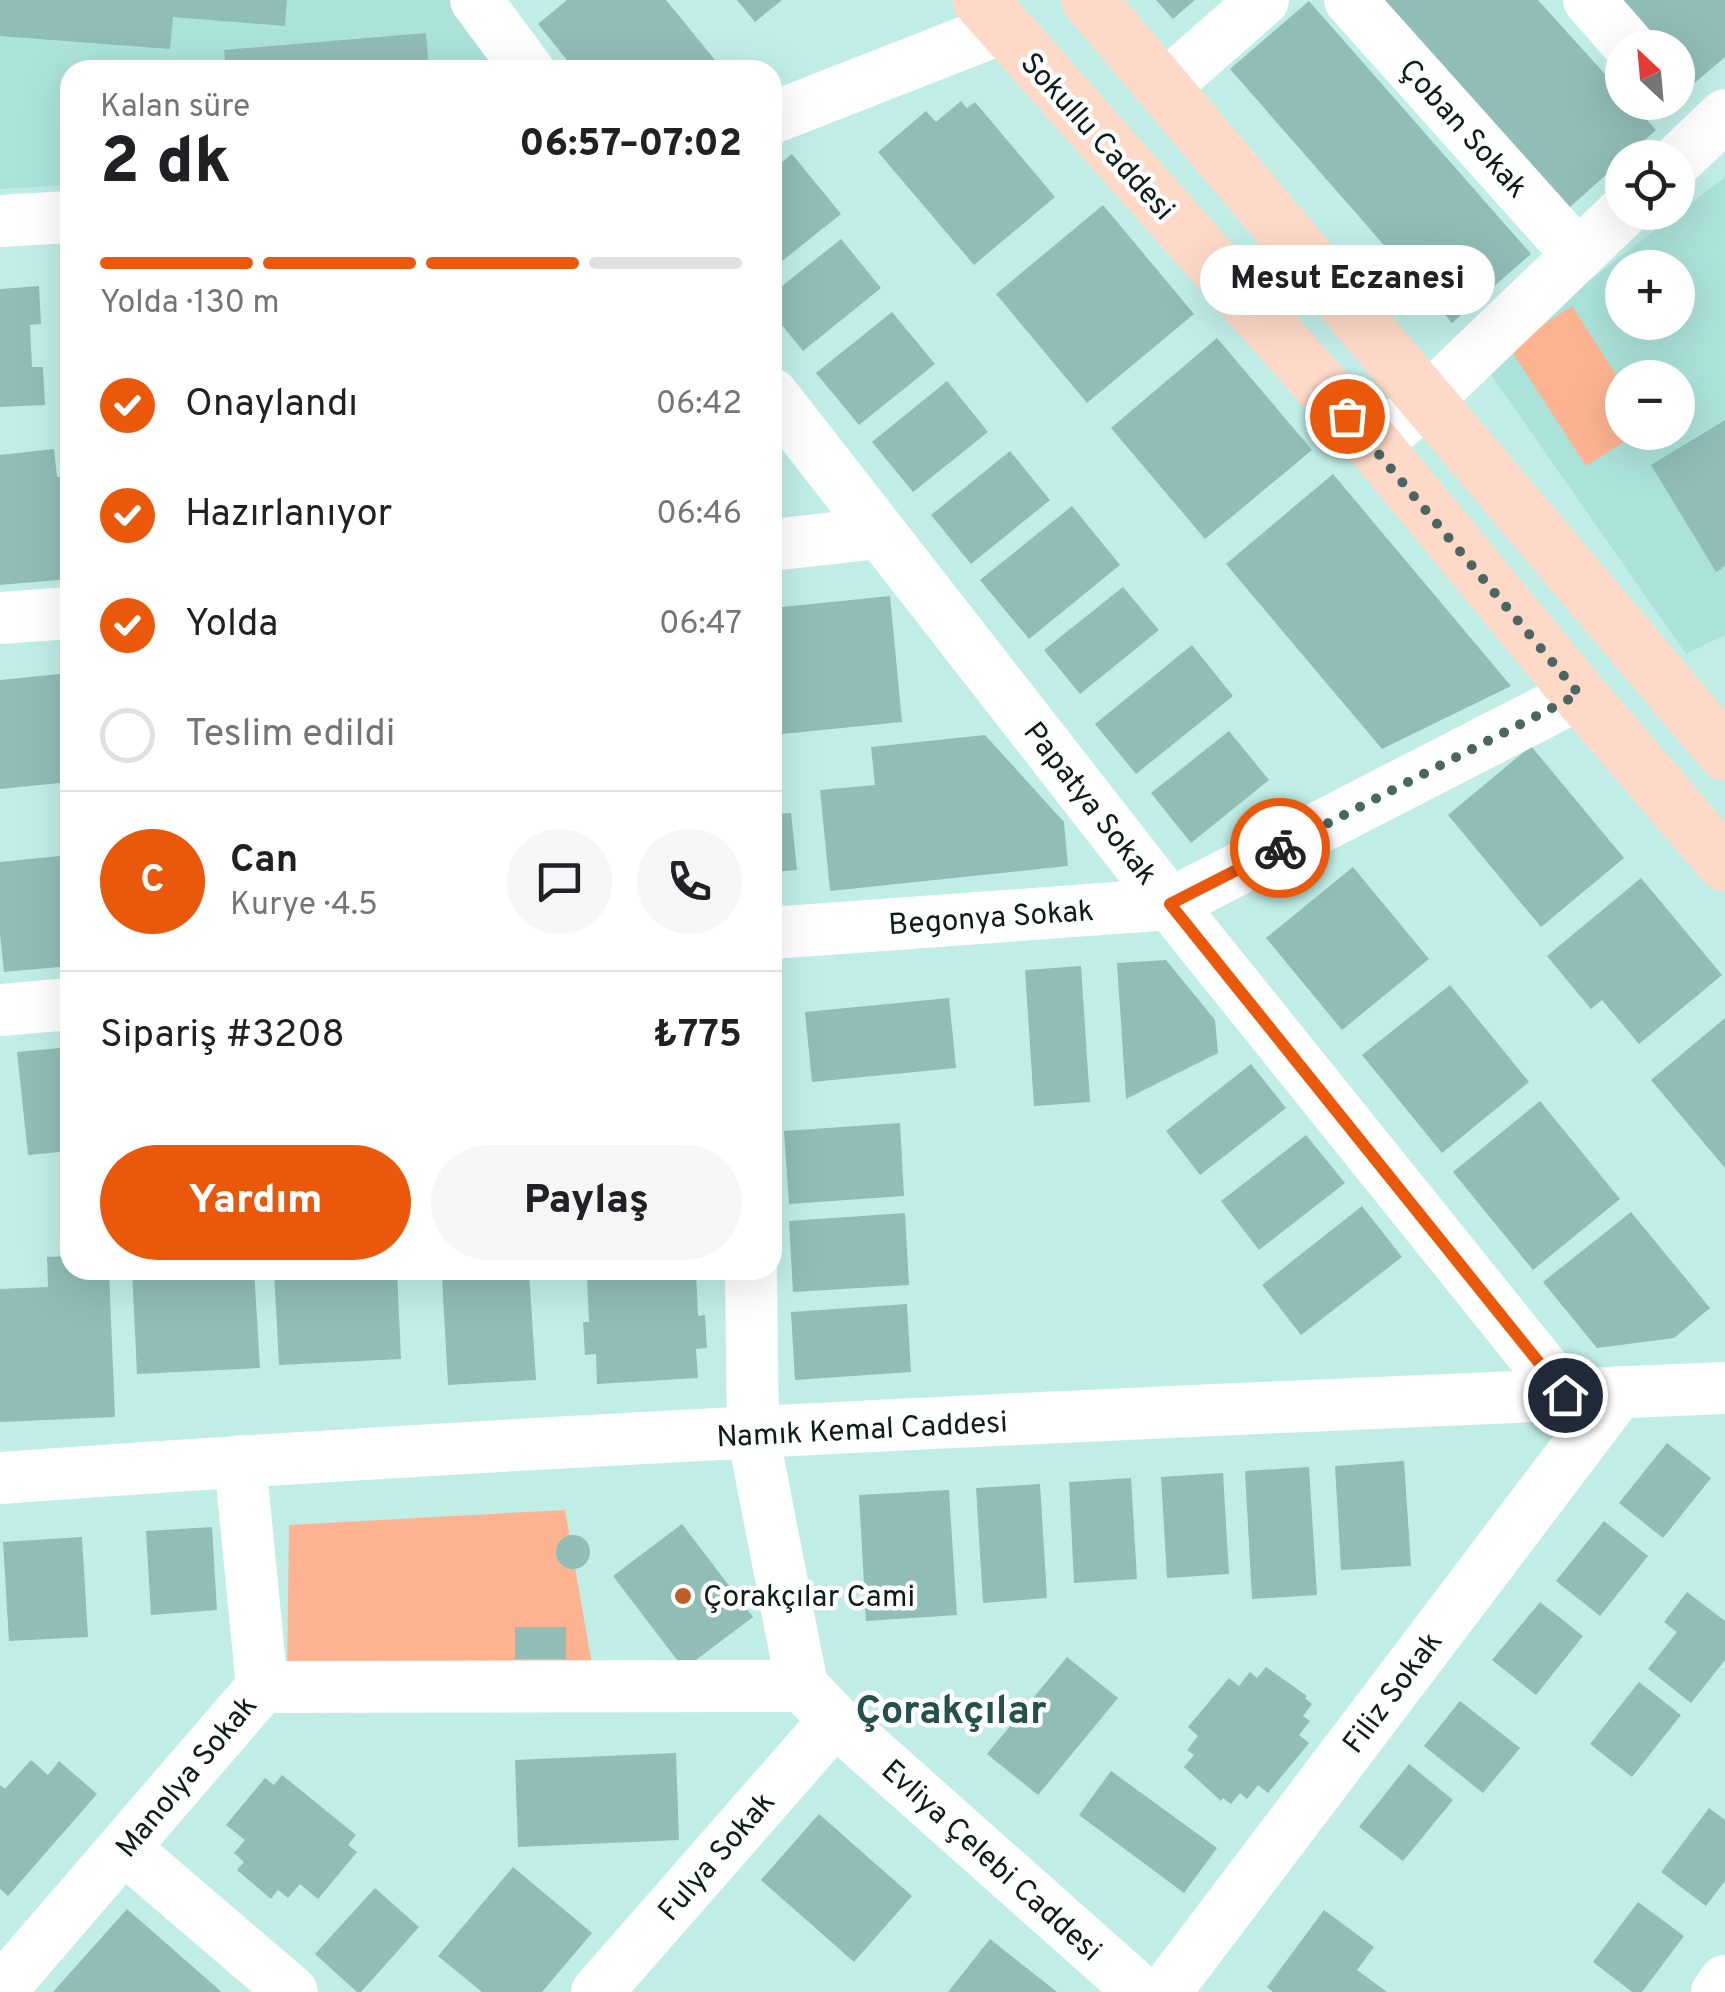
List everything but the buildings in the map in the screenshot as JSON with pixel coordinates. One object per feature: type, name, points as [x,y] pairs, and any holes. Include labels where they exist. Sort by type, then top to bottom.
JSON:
[{"type":"main road","points":[[1089,0],[1725,752]]},
{"type":"main road","name":"Sokullu Caddesi","points":[[991,14],[1374,445],[1725,864]]},
{"type":"street","points":[[476,0],[521,60]]},
{"type":"street","points":[[1164,87],[1263,0]]},
{"type":"street","name":"Çoban Sokak","points":[[1350,0],[1578,255]]},
{"type":"street","points":[[1589,0],[1615,30]]},
{"type":"street","points":[[782,113],[991,14]]},
{"type":"street","points":[[0,222],[60,218]]},
{"type":"street","points":[[1374,445],[1428,399],[1605,229]]},
{"type":"street","name":"Papatya Sokak","points":[[782,407],[1170,904],[1565,1395]]},
{"type":"street","points":[[782,544],[878,534]]},
{"type":"street","points":[[0,618],[60,614]]},
{"type":"street","name":"Begonya Sokak","points":[[782,932],[1170,904],[1579,694]]},
{"type":"street","points":[[0,1010],[60,1005]]},
{"type":"street","points":[[262,1686],[818,1703],[753,1434],[751,1280]]},
{"type":"street","name":"Namık Kemal Caddesi","points":[[0,1478],[753,1434],[1725,1388]]},
{"type":"street","name":"Filiz Sokak","points":[[1164,1992],[1618,1392]]},
{"type":"street","name":"Manolya Sokak","points":[[0,1990],[262,1686],[240,1461]]},
{"type":"street","name":"Fulya Sokak","points":[[596,1992],[818,1703]]},
{"type":"street","name":"Evliya Çelebi Caddesi","points":[[818,1703],[1141,1992]]},
{"type":"street","points":[[124,1848],[292,1992]]},
{"type":"street","points":[[1717,1992],[1725,1981]]},
{"type":"shaded area","points":[[0,0],[456,0],[506,60],[60,60],[60,186],[0,189]]},
{"type":"shaded area","points":[[1725,177],[1725,635],[1686,654],[1482,362],[1605,268],[1605,340],[1695,340],[1695,250],[1629,250],[1655,230],[1695,230],[1695,200]]},
{"type":"shaded area","points":[[1572,306],[1607,360],[1605,450],[1611,450],[1586,466],[1509,347]]},
{"type":"shaded area","points":[[565,1510],[594,1676],[287,1678],[289,1525]]},
{"type":"way so far","points":[[1280,848],[1579,694],[1347,416]]},
{"type":"place","name":"Mesut Eczanesi","points":[[1347,416]]},
{"type":"place","name":"Çorakçılar Cami","points":[[683,1596]]},
{"type":"district","name":"Çorakçılar","points":[[951,1709]]},
{"type":"route","points":[[1280,848],[1170,904],[1565,1395]]}]
